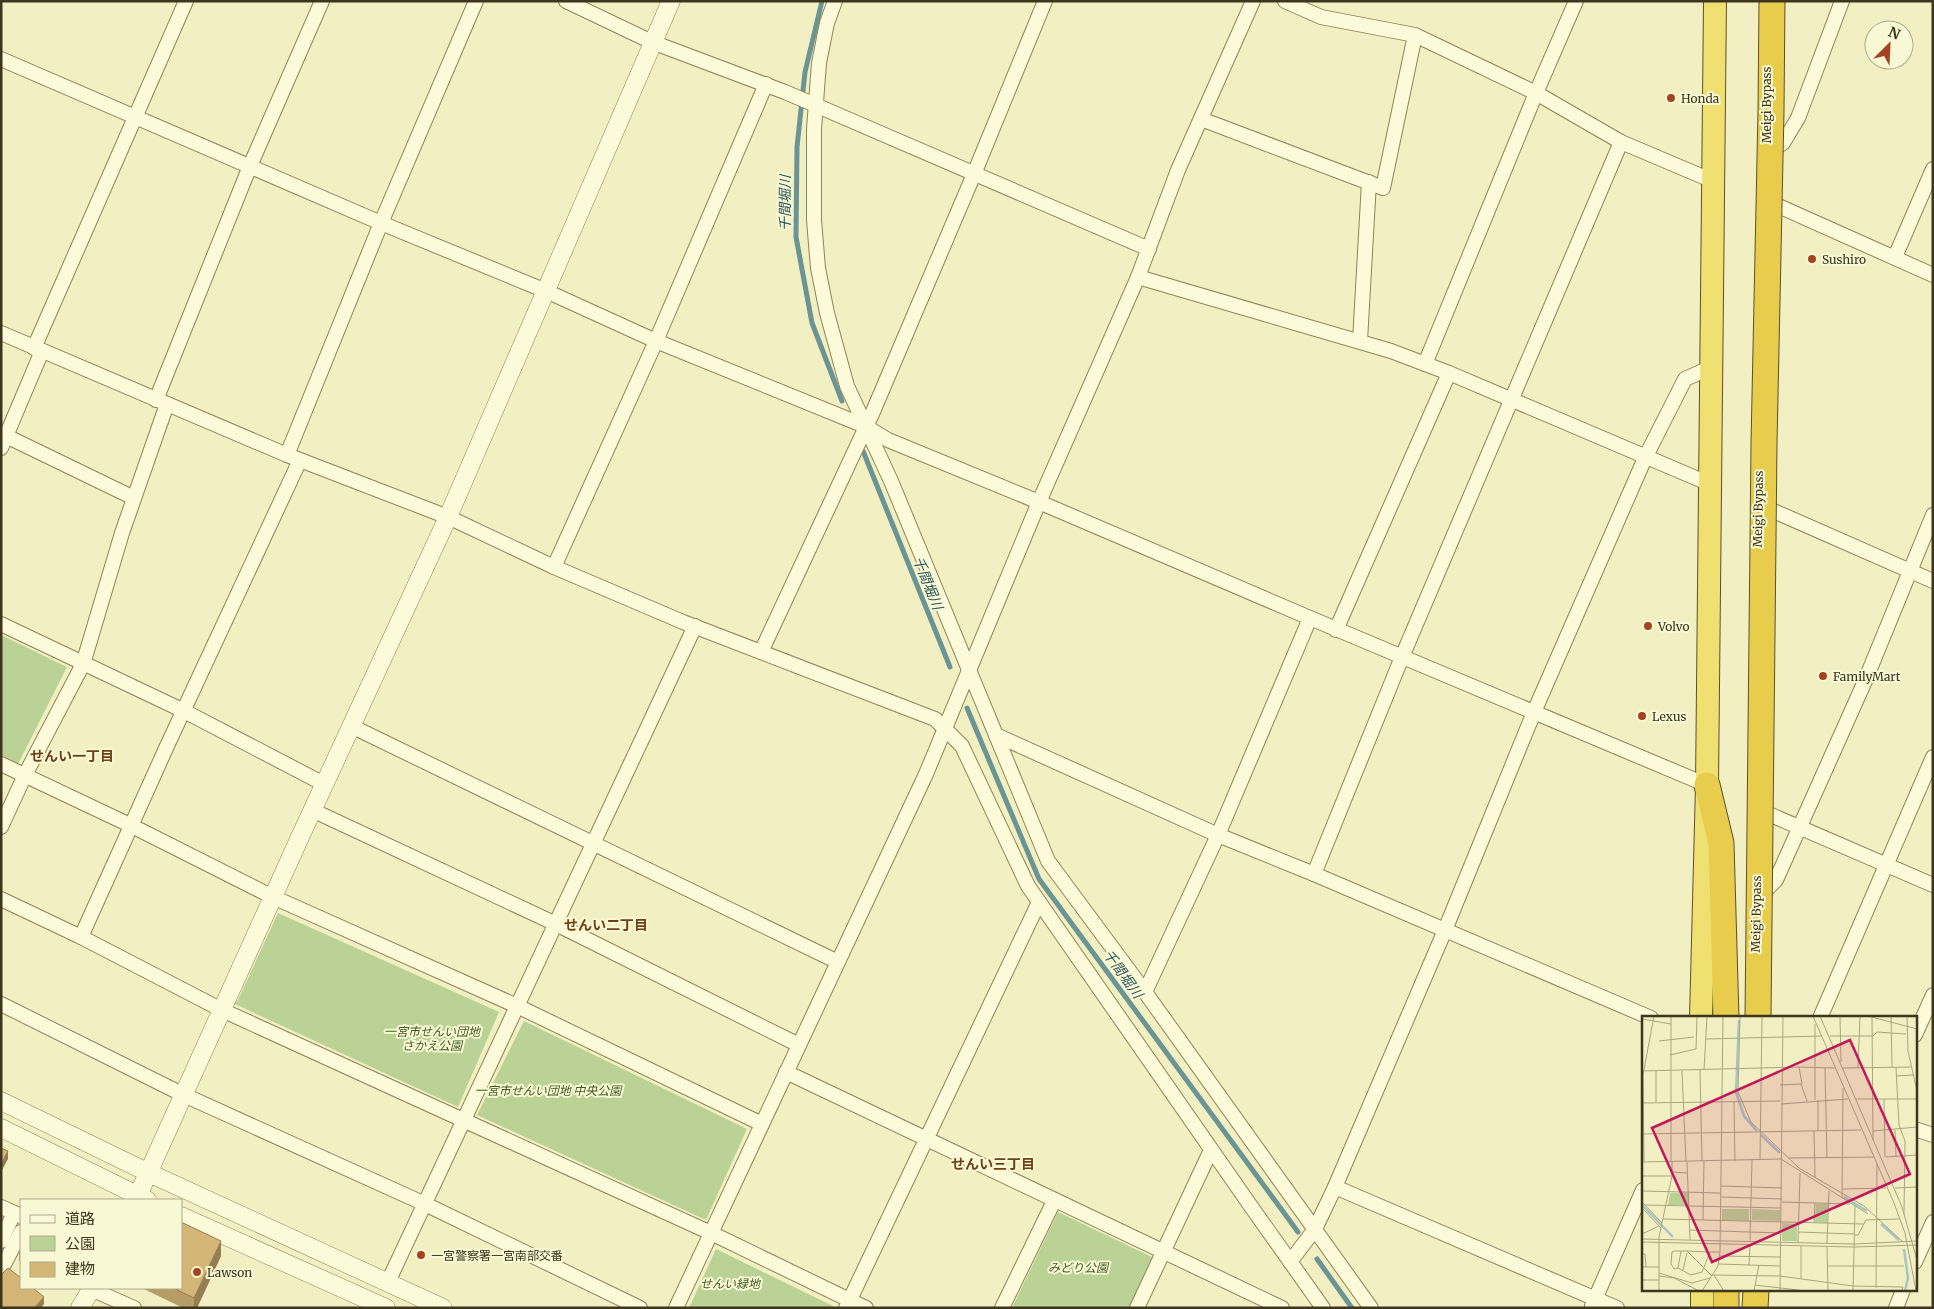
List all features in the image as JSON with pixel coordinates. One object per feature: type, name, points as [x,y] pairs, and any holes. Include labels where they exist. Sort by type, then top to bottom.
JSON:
[{"type":"highway","points":[[1702,1016],[1707,785],[1715,1]]},
{"type":"highway","name":"Meigi Bypass","points":[[1754,1016],[1757,809],[1757,504],[1766,153],[1767,1]]},
{"type":"highway","points":[[1758,1016],[1764,444],[1772,1]]},
{"type":"highway","points":[[1707,785],[1720,843],[1726,1014]]},
{"type":"highway","points":[[1702,1292],[1702,1308]]},
{"type":"highway","points":[[1726,1292],[1726,1308]]},
{"type":"highway","points":[[1750,1292],[1750,1308]]},
{"type":"highway","points":[[1755,1308],[1756,1292]]},
{"type":"street","points":[[134,498],[4,442],[38,349],[135,116],[186,1]]},
{"type":"street","points":[[1,827],[83,664],[134,498],[161,402],[250,166],[322,1]]},
{"type":"street","points":[[81,937],[184,711],[294,458],[381,224],[476,1]]},
{"type":"street","points":[[566,1],[652,42],[766,84],[1149,249]]},
{"type":"street","points":[[1,1128],[140,1199],[149,1173],[312,810],[448,518],[671,1]]},
{"type":"street","points":[[835,1],[827,24],[813,104],[813,181],[818,268],[826,314],[847,386],[891,481],[1048,861],[1145,992],[1371,1308]]},
{"type":"street","points":[[761,652],[865,426],[974,174],[1045,1]]},
{"type":"street","points":[[676,1308],[926,774],[1039,502],[1138,277],[1178,170],[1252,1]]},
{"type":"street","points":[[1284,1],[1321,17],[1415,35],[1536,93],[1621,142],[1713,181]]},
{"type":"street","points":[[1425,364],[1536,93],[1576,1]]},
{"type":"street","points":[[1766,153],[1783,143],[1798,118],[1842,1]]},
{"type":"street","points":[[1201,119],[1383,188],[1415,35]]},
{"type":"street","points":[[1,59],[381,224],[546,291],[656,342],[865,426],[888,440],[1707,785]]},
{"type":"street","points":[[554,567],[656,342],[766,84]]},
{"type":"street","points":[[1314,874],[1402,658],[1621,142]]},
{"type":"street","points":[[1895,257],[1933,169]]},
{"type":"street","points":[[1360,341],[1369,182]]},
{"type":"street","points":[[1765,200],[1933,275]]},
{"type":"street","points":[[1138,277],[1285,321],[1360,341],[1425,364],[1710,484]]},
{"type":"street","points":[[1,333],[294,458],[448,518],[554,567],[694,626],[934,719],[962,746],[1028,886],[1323,1308]]},
{"type":"street","points":[[1290,1262],[1315,1229],[1335,1187],[1446,930],[1534,712],[1645,458],[1685,379],[1712,367]]},
{"type":"street","points":[[1336,630],[1449,373]]},
{"type":"street","points":[[1757,504],[1933,582]]},
{"type":"street","points":[[1756,899],[1776,880],[1864,681],[1933,515]]},
{"type":"street","points":[[1145,992],[1218,836],[1310,618]]},
{"type":"street","points":[[1,624],[184,711],[324,784]]},
{"type":"street","points":[[388,1282],[694,626]]},
{"type":"street","points":[[351,726],[838,962]]},
{"type":"street","points":[[996,736],[1218,836],[1314,874],[1646,1016]]},
{"type":"street","points":[[1821,1016],[1933,757]]},
{"type":"street","points":[[1,764],[132,826],[273,897],[517,1006],[762,1124]]},
{"type":"street","points":[[1757,809],[1933,885]]},
{"type":"street","points":[[312,810],[556,924],[799,1045]]},
{"type":"street","points":[[1,899],[81,937],[222,1010],[711,1233],[848,1304],[866,1308]]},
{"type":"street","points":[[848,1304],[1040,902]]},
{"type":"street","points":[[1916,1033],[1933,995]]},
{"type":"street","points":[[1,1004],[184,1095],[425,1204],[640,1308]]},
{"type":"street","points":[[786,1072],[1282,1308]]},
{"type":"street","points":[[1,1101],[149,1173],[443,1308]]},
{"type":"street","points":[[1916,1129],[1933,1135]]},
{"type":"street","points":[[1137,1308],[1212,1150]]},
{"type":"street","points":[[1335,1187],[1593,1303],[1617,1308]]},
{"type":"street","points":[[1593,1303],[1642,1192]]},
{"type":"street","points":[[1002,1308],[1054,1201]]},
{"type":"street","points":[[1,1207],[18,1215],[1,1241]]},
{"type":"street","points":[[182,1216],[380,1306]]},
{"type":"street","points":[[1916,1260],[1933,1222]]},
{"type":"street","points":[[1,1270],[20,1234]]},
{"type":"street","points":[[80,1308],[90,1289]]},
{"type":"street","points":[[93,1289],[134,1308]]},
{"type":"street","points":[[1896,1308],[1902,1292]]},
{"type":"green space","points":[[1,635],[67,667],[18,764],[1,755]]},
{"type":"green space","name":"一宮市せんい団地 さかえ公園","points":[[278,913],[499,1012],[458,1107],[226,1000],[237,1002]]},
{"type":"green space","name":"一宮市せんい団地 中央公園","points":[[524,1021],[747,1129],[706,1220],[477,1115]]},
{"type":"green space","name":"みどり公園","points":[[1058,1212],[1154,1258],[1130,1308],[1012,1308]]},
{"type":"green space","name":"せんい緑地","points":[[716,1249],[833,1306],[832,1308],[689,1308]]},
{"type":"building","points":[[1,1148],[8,1151],[1,1164]]},
{"type":"building","points":[[182,1222],[221,1241],[194,1298],[175,1289],[182,1289]]},
{"type":"building","points":[[8,1268],[20,1277],[20,1289],[34,1289],[44,1297],[34,1308],[1,1308],[1,1275]]},
{"type":"waterway","name":"千間堀川","points":[[822,1],[805,72],[797,147],[796,237],[812,323],[842,401]]},
{"type":"waterway","name":"千間堀川","points":[[863,451],[950,667]]},
{"type":"waterway","name":"千間堀川","points":[[967,708],[1039,879],[1298,1232]]},
{"type":"waterway","name":"千間堀川","points":[[1317,1259],[1352,1308]]},
{"type":"place","name":"Honda","points":[[1671,98]]},
{"type":"place","name":"Sushiro","points":[[1812,259]]},
{"type":"place","name":"Volvo","points":[[1648,626]]},
{"type":"place","name":"FamilyMart","points":[[1823,676]]},
{"type":"place","name":"Lexus","points":[[1642,716]]},
{"type":"place","name":"一宮警察署一宮南部交番","points":[[421,1255]]},
{"type":"place","name":"Lawson","points":[[197,1272]]},
{"type":"district","name":"せんい一丁目","points":[[72,756]]},
{"type":"district","name":"せんい二丁目","points":[[606,925]]},
{"type":"district","name":"せんい三丁目","points":[[993,1164]]}]
